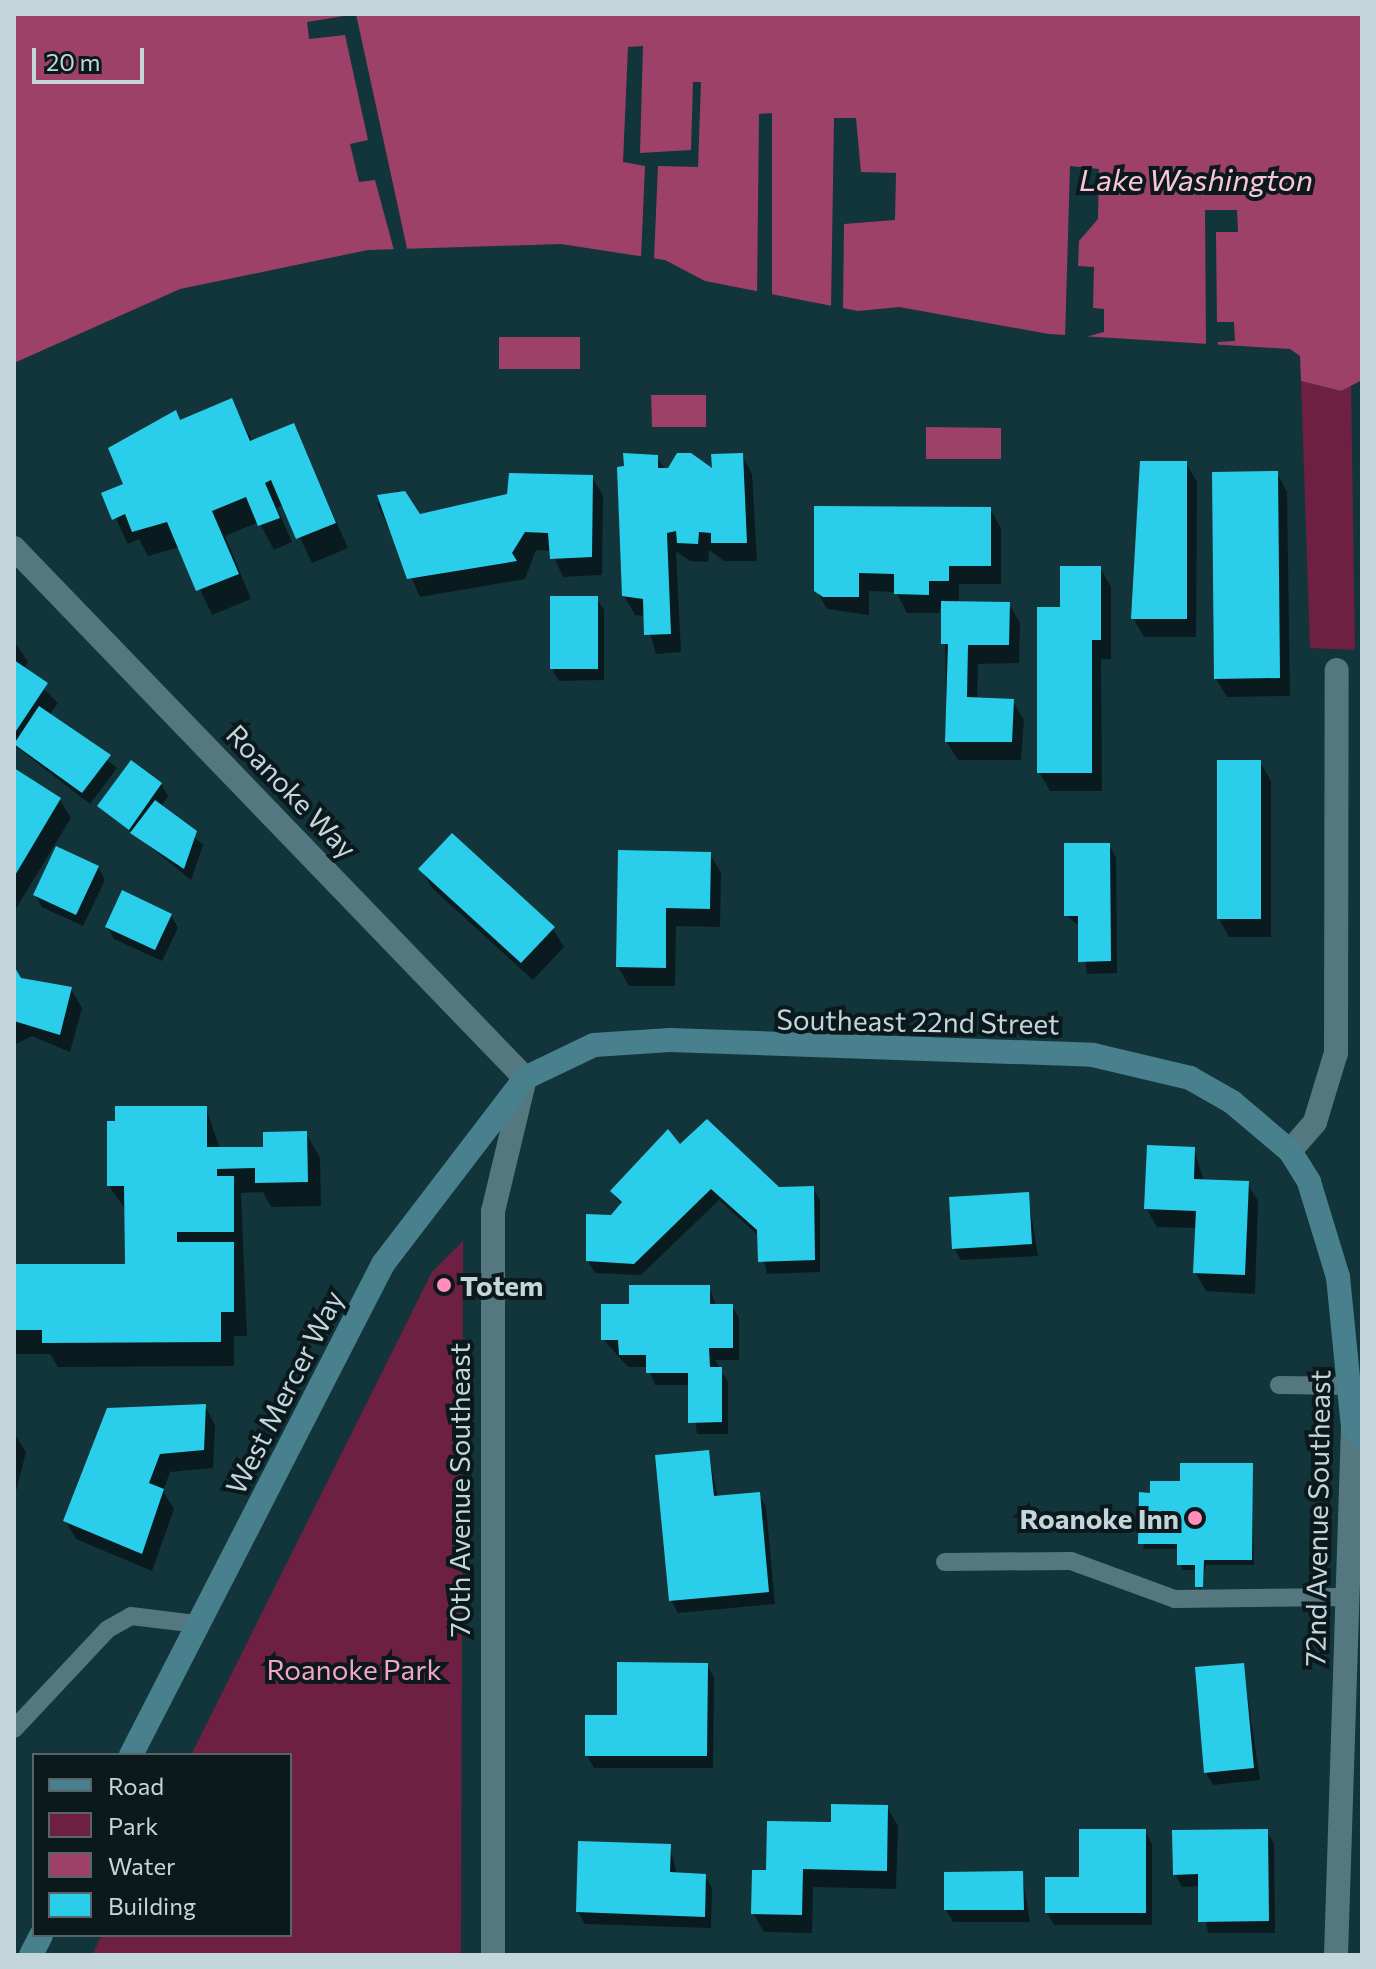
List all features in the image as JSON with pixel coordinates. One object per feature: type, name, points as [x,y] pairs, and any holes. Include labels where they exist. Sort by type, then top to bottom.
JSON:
[{"type":"street","name":"Roanoke Way","points":[[14,548],[525,1078]]},
{"type":"street","points":[[1290,1151],[1315,1122],[1333,1067],[1351,914],[1337,670]]},
{"type":"street","name":"Southeast 22nd Street","points":[[525,1078],[594,1045],[625,1041],[1093,1055],[1190,1078],[1232,1102],[1290,1151]]},
{"type":"street","name":"West Mercer Way","points":[[132,1753],[383,1264],[525,1078]]},
{"type":"street","name":"70th Avenue Southeast","points":[[493,1955],[493,1211],[525,1078]]},
{"type":"street","name":"72nd Avenue Southeast","points":[[1290,1151],[1323,1218],[1356,1350],[1351,1386],[1357,1432],[1347,1597],[1336,1955]]},
{"type":"street","points":[[31,1955],[40,1937]]},
{"type":"lane","points":[[1279,1385],[1351,1386]]},
{"type":"lane","points":[[945,1562],[1071,1561],[1175,1599],[1347,1597]]},
{"type":"lane","points":[[14,1729],[108,1629],[131,1616],[196,1624]]},
{"type":"green space","points":[[1301,381],[1341,391],[1351,382],[1355,650],[1310,648]]},
{"type":"green space","name":"Roanoke Park","points":[[463,1241],[461,1955],[92,1955],[101,1937],[292,1937],[292,1753],[192,1753],[432,1272]]},
{"type":"water","name":"Lake Washington","points":[[14,14],[1362,14],[1362,380],[1341,391],[1301,381],[1300,356],[1290,349],[1049,334],[899,307],[858,311],[705,281],[665,260],[561,244],[368,250],[180,289],[14,363]]},
{"type":"water","points":[[499,337],[580,337],[580,369],[499,369]]},
{"type":"water","points":[[651,395],[706,395],[706,427],[652,427]]},
{"type":"water","points":[[926,427],[1001,428],[1001,459],[926,459]]},
{"type":"pier","points":[[356,14],[408,253],[395,254],[375,180],[359,182],[350,144],[368,140],[345,35],[309,39],[307,22]]},
{"type":"pier","points":[[643,46],[640,153],[691,150],[693,82],[701,82],[698,167],[658,166],[654,259],[641,258],[645,166],[623,162],[628,47]]},
{"type":"pier","points":[[772,113],[772,297],[767,297],[757,295],[759,114]]},
{"type":"pier","points":[[834,118],[856,118],[861,172],[896,173],[895,220],[844,224],[843,312],[831,309]]},
{"type":"pier","points":[[1070,166],[1099,169],[1098,219],[1079,241],[1078,266],[1094,267],[1093,308],[1104,309],[1104,332],[1078,339],[1065,339]]},
{"type":"pier","points":[[1205,210],[1237,210],[1238,232],[1216,232],[1217,322],[1234,322],[1235,341],[1218,342],[1217,348],[1206,348]]},
{"type":"building","points":[[232,398],[250,441],[294,423],[336,523],[296,539],[271,480],[265,483],[280,518],[258,526],[246,497],[212,511],[239,574],[196,591],[167,522],[132,532],[125,514],[112,520],[101,493],[123,484],[108,448],[176,410],[180,420]]},
{"type":"building","points":[[623,453],[658,455],[658,468],[668,468],[677,453],[691,453],[712,468],[711,454],[743,453],[747,543],[711,543],[711,533],[699,532],[698,544],[677,543],[676,531],[667,533],[671,634],[644,635],[643,599],[622,596],[617,467],[624,466]]},
{"type":"building","points":[[1140,461],[1187,461],[1187,619],[1131,619]]},
{"type":"building","points":[[1278,471],[1280,678],[1214,679],[1212,472]]},
{"type":"building","points":[[509,473],[593,475],[592,557],[550,559],[548,533],[525,532],[512,553],[517,561],[407,579],[377,495],[405,491],[420,514],[507,494]]},
{"type":"building","points":[[814,506],[991,507],[991,566],[949,566],[949,581],[929,581],[929,595],[894,594],[894,574],[859,573],[859,597],[823,597],[814,591]]},
{"type":"building","points":[[1060,566],[1101,566],[1101,640],[1092,640],[1092,773],[1037,773],[1037,607],[1060,607]]},
{"type":"building","points":[[550,596],[598,596],[598,669],[550,669]]},
{"type":"building","points":[[941,601],[1010,602],[1009,645],[968,645],[967,697],[1014,699],[1012,742],[945,742],[948,644],[941,644]]},
{"type":"building","points":[[14,660],[48,683],[14,734]]},
{"type":"building","points":[[39,706],[111,755],[82,793],[14,744]]},
{"type":"building","points":[[131,760],[162,783],[129,830],[97,806]]},
{"type":"building","points":[[1217,760],[1261,760],[1261,919],[1217,919]]},
{"type":"building","points":[[14,768],[61,798],[14,877]]},
{"type":"building","points":[[155,800],[197,831],[184,869],[130,833]]},
{"type":"building","points":[[452,833],[555,927],[521,963],[418,869]]},
{"type":"building","points":[[1064,843],[1110,843],[1111,961],[1078,962],[1078,916],[1064,916]]},
{"type":"building","points":[[56,846],[99,866],[76,915],[33,895]]},
{"type":"building","points":[[618,850],[711,852],[710,909],[666,908],[666,968],[616,967]]},
{"type":"building","points":[[122,890],[172,914],[155,950],[105,927]]},
{"type":"building","points":[[14,966],[21,978],[72,987],[60,1035],[14,1021]]},
{"type":"building","points":[[115,1106],[207,1106],[207,1147],[263,1147],[263,1132],[307,1131],[308,1182],[255,1183],[255,1168],[217,1169],[217,1176],[234,1176],[234,1232],[177,1232],[177,1242],[234,1242],[234,1312],[221,1312],[221,1342],[42,1343],[42,1330],[14,1330],[14,1264],[125,1264],[124,1186],[107,1186],[107,1121],[115,1121]]},
{"type":"building","points":[[707,1119],[779,1187],[814,1186],[815,1260],[758,1262],[757,1230],[711,1189],[634,1264],[586,1261],[586,1214],[611,1215],[622,1202],[610,1191],[668,1129],[680,1144]]},
{"type":"building","points":[[1147,1145],[1195,1147],[1194,1179],[1249,1181],[1245,1275],[1193,1273],[1196,1211],[1144,1209]]},
{"type":"building","points":[[1029,1192],[1032,1244],[952,1249],[949,1197]]},
{"type":"building","points":[[629,1285],[710,1285],[710,1304],[733,1304],[733,1348],[709,1348],[710,1367],[722,1367],[722,1422],[688,1423],[688,1373],[646,1373],[646,1355],[619,1355],[618,1340],[601,1340],[601,1304],[629,1304]]},
{"type":"building","points":[[206,1404],[204,1450],[160,1454],[149,1483],[164,1489],[142,1554],[63,1521],[107,1408]]},
{"type":"building","points":[[709,1450],[714,1496],[760,1492],[769,1592],[669,1601],[655,1455]]},
{"type":"building","name":"Roanoke Inn","points":[[1180,1463],[1253,1463],[1252,1560],[1204,1560],[1203,1587],[1195,1587],[1195,1565],[1177,1565],[1177,1544],[1138,1544],[1139,1492],[1150,1493],[1150,1481],[1180,1481]]},
{"type":"building","points":[[617,1662],[708,1663],[707,1756],[585,1756],[585,1715],[617,1715]]},
{"type":"building","points":[[1244,1663],[1254,1768],[1204,1773],[1195,1667]]},
{"type":"building","points":[[831,1804],[888,1805],[887,1871],[803,1869],[802,1915],[751,1914],[752,1870],[766,1870],[767,1821],[831,1822]]},
{"type":"building","points":[[1079,1829],[1146,1829],[1146,1913],[1045,1913],[1045,1877],[1079,1877]]},
{"type":"building","points":[[1268,1829],[1269,1921],[1198,1922],[1198,1874],[1173,1875],[1172,1830]]},
{"type":"building","points":[[578,1841],[671,1844],[670,1872],[706,1874],[705,1917],[576,1912]]},
{"type":"building","points":[[1023,1871],[1024,1910],[944,1910],[944,1872]]},
{"type":"place","name":"Totem","points":[[444,1285]]},
{"type":"place","name":"Roanoke Inn","points":[[1195,1518]]}]
